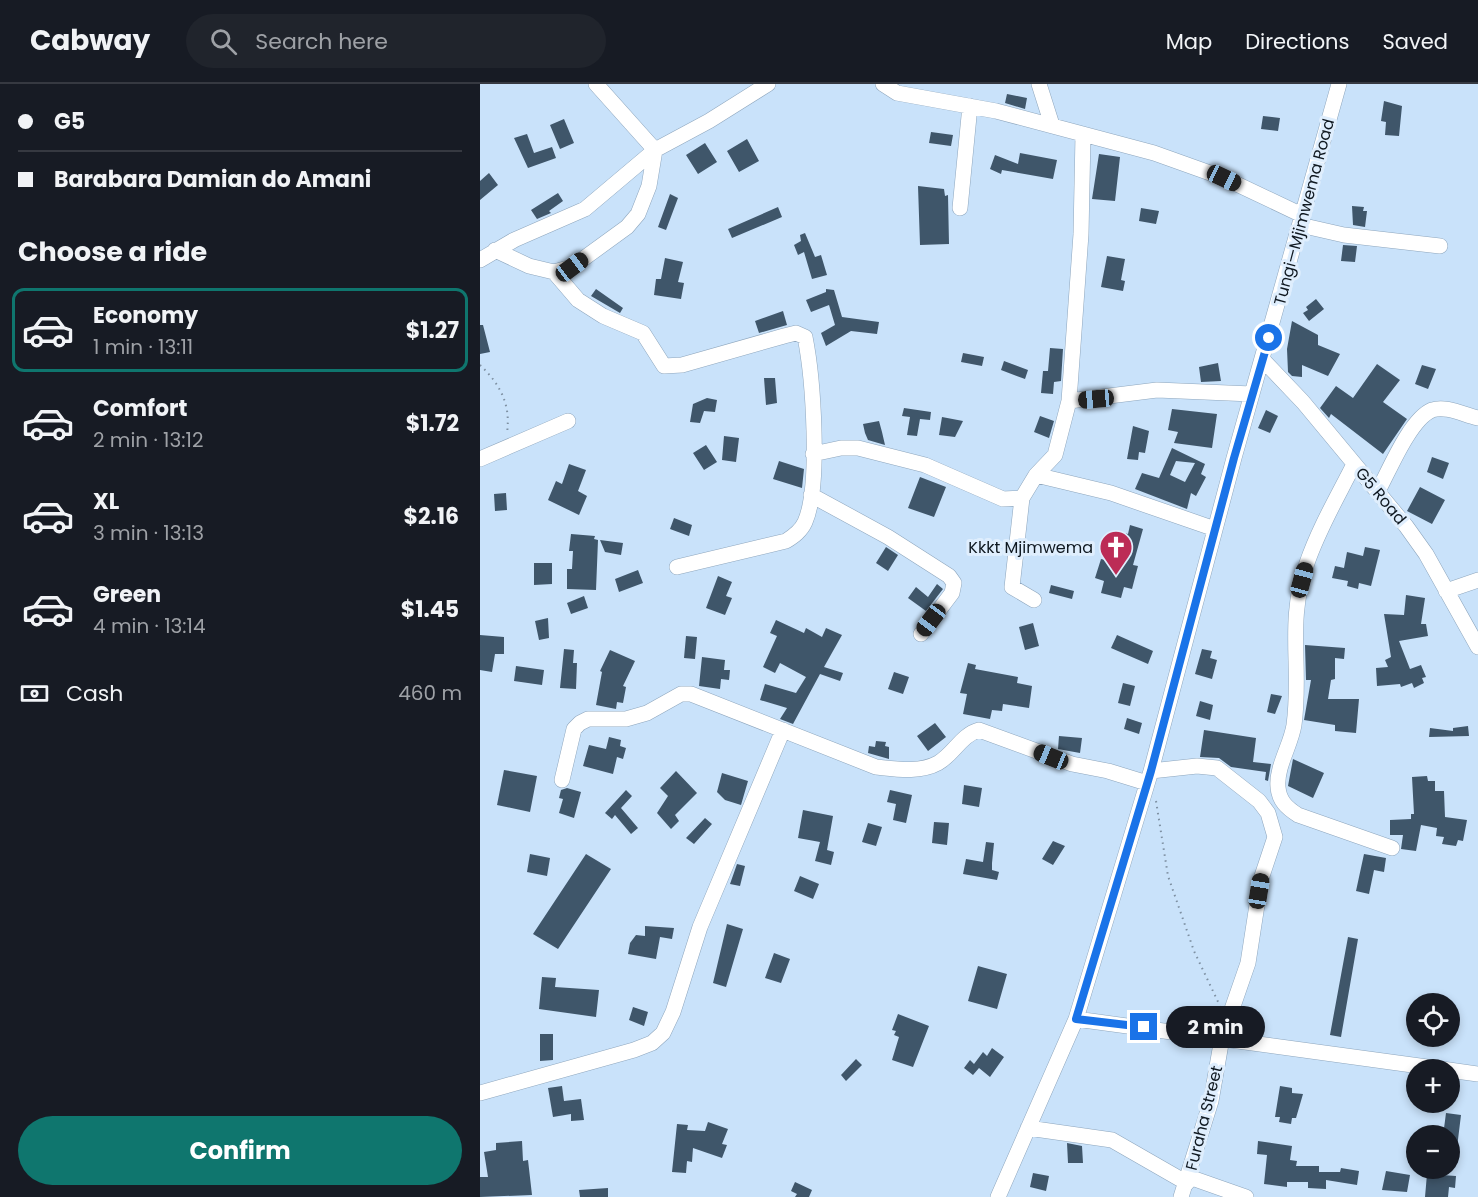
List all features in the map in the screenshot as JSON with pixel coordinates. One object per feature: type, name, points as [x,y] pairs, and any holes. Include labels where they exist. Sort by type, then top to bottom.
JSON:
[{"type":"street","points":[[596,84],[655,150]]},
{"type":"street","points":[[480,260],[495,250],[585,209],[655,150],[709,121],[768,84]]},
{"type":"street","points":[[883,84],[897,93],[970,106],[1052,125],[1154,153],[1224,178],[1301,220],[1344,235],[1440,246]]},
{"type":"street","points":[[1039,84],[1052,125]]},
{"type":"street","name":"Tungi—Mjimwema Road","points":[[998,1197],[1076,1019],[1149,777],[1252,394],[1339,84]]},
{"type":"street","points":[[960,208],[970,106]]},
{"type":"street","points":[[1034,600],[1012,587],[1022,498],[1036,476],[1055,454],[1069,401],[1081,234],[1083,135]]},
{"type":"street","points":[[495,250],[529,266],[554,272],[572,267],[627,227],[638,214],[649,186],[655,150]]},
{"type":"street","points":[[554,272],[578,300],[603,316],[643,333],[664,366],[682,365],[784,336],[801,334],[806,344],[813,454],[811,495],[805,524],[796,535],[786,541],[677,567]]},
{"type":"street","name":"G5 Road","points":[[1263,360],[1303,402],[1378,491],[1426,554],[1478,647]]},
{"type":"street","points":[[1069,401],[1157,390],[1252,394]]},
{"type":"street","points":[[1378,491],[1419,420],[1432,410],[1445,409],[1478,418]]},
{"type":"street","points":[[480,459],[568,421]]},
{"type":"street","points":[[813,454],[841,448],[858,448],[925,465],[1004,499],[1022,498]]},
{"type":"street","points":[[1354,464],[1314,545],[1298,597],[1294,641],[1296,700],[1290,744],[1278,780],[1278,789],[1286,808],[1298,815],[1392,848]]},
{"type":"street","points":[[1036,476],[1110,494],[1215,529]]},
{"type":"street","points":[[811,495],[888,537],[949,576],[954,583],[952,593],[921,634]]},
{"type":"street","points":[[1446,591],[1478,579]]},
{"type":"street","points":[[562,780],[574,729],[580,723],[588,719],[626,719],[647,713],[681,694],[691,694],[876,767],[905,770],[939,762],[971,732],[987,731],[1072,764],[1149,777]]},
{"type":"street","points":[[480,1093],[634,1050],[652,1042],[663,1033],[673,1012],[700,927],[783,730]]},
{"type":"street","name":"Furaha Street","points":[[1149,777],[1197,766],[1217,768],[1259,801],[1273,825],[1275,837],[1261,879],[1248,963],[1222,1038],[1211,1101],[1186,1186]]},
{"type":"street","points":[[1076,1019],[1406,1064]]},
{"type":"street","points":[[1460,1072],[1478,1074]]},
{"type":"street","points":[[1028,1128],[1112,1140],[1186,1186],[1246,1197]]},
{"type":"path","points":[[480,365],[493,377],[506,398],[508,423],[504,448]]},
{"type":"path","points":[[1149,777],[1157,803],[1168,876],[1185,927],[1213,993],[1228,1019]]},
{"type":"building","points":[[1007,94],[1027,98],[1025,109],[1005,103]]},
{"type":"building","points":[[1384,101],[1402,106],[1399,136],[1385,135],[1386,122],[1381,121]]},
{"type":"building","points":[[1263,116],[1280,118],[1278,131],[1261,129]]},
{"type":"building","points":[[564,119],[574,143],[560,149],[550,125]]},
{"type":"building","points":[[931,132],[953,135],[951,146],[929,143]]},
{"type":"building","points":[[527,134],[534,153],[552,147],[556,158],[528,168],[514,138]]},
{"type":"building","points":[[747,139],[759,161],[739,172],[727,151]]},
{"type":"building","points":[[705,143],[717,162],[698,174],[686,155]]},
{"type":"building","points":[[1020,153],[1057,160],[1053,179],[1002,170],[1001,174],[990,169],[995,155],[1018,164]]},
{"type":"building","points":[[1099,154],[1120,157],[1115,201],[1092,199]]},
{"type":"building","points":[[489,173],[498,185],[480,200],[480,181]]},
{"type":"building","points":[[918,186],[944,189],[945,196],[948,195],[949,244],[920,245]]},
{"type":"building","points":[[558,193],[563,201],[549,211],[551,213],[537,219],[531,210]]},
{"type":"building","points":[[670,194],[678,198],[666,230],[658,227]]},
{"type":"building","points":[[1352,206],[1364,207],[1363,211],[1367,211],[1365,227],[1353,225]]},
{"type":"building","points":[[778,207],[782,217],[732,238],[728,229]]},
{"type":"building","points":[[1141,208],[1159,211],[1156,224],[1139,221]]},
{"type":"building","points":[[805,233],[815,257],[821,255],[827,275],[812,279],[804,252],[798,255],[794,245],[801,241],[800,235]]},
{"type":"building","points":[[1343,245],[1357,246],[1355,262],[1341,261]]},
{"type":"building","points":[[1107,256],[1125,259],[1121,280],[1125,281],[1123,291],[1101,287]]},
{"type":"building","points":[[665,258],[683,262],[678,282],[684,283],[681,299],[654,295],[656,279],[661,279]]},
{"type":"building","points":[[596,289],[623,308],[620,313],[591,296]]},
{"type":"building","points":[[826,289],[834,290],[842,317],[879,322],[877,334],[851,331],[826,346],[821,333],[835,325],[829,305],[811,312],[806,300],[826,292]]},
{"type":"building","points":[[1316,299],[1324,309],[1309,321],[1303,313],[1308,310],[1306,307]]},
{"type":"building","points":[[783,311],[787,325],[759,333],[755,321]]},
{"type":"building","points":[[1292,321],[1318,335],[1318,345],[1340,354],[1328,376],[1302,365],[1302,377],[1292,376],[1288,372],[1287,349]]},
{"type":"building","points":[[480,325],[483,325],[490,352],[480,354]]},
{"type":"building","points":[[1050,348],[1063,349],[1061,381],[1054,382],[1053,394],[1041,393],[1043,371],[1048,371]]},
{"type":"building","points":[[963,353],[984,357],[982,366],[961,362]]},
{"type":"building","points":[[1004,361],[1028,370],[1025,379],[1001,370]]},
{"type":"building","points":[[1218,363],[1221,381],[1201,382],[1199,367]]},
{"type":"building","points":[[1377,364],[1400,380],[1383,402],[1407,419],[1383,454],[1331,414],[1329,418],[1320,408],[1336,386],[1353,398]]},
{"type":"building","points":[[1422,365],[1436,369],[1428,389],[1415,384]]},
{"type":"building","points":[[764,378],[775,378],[777,403],[766,405]]},
{"type":"building","points":[[707,398],[717,400],[715,412],[704,411],[700,423],[690,422],[693,404]]},
{"type":"building","points":[[904,408],[931,412],[930,420],[920,419],[917,436],[907,435],[910,417],[902,416]]},
{"type":"building","points":[[1172,409],[1217,414],[1212,448],[1174,443],[1178,432],[1168,430]]},
{"type":"building","points":[[1266,410],[1278,416],[1270,433],[1258,428]]},
{"type":"building","points":[[1040,416],[1054,421],[1049,438],[1034,432]]},
{"type":"building","points":[[942,417],[963,421],[955,437],[939,435]]},
{"type":"building","points":[[879,421],[885,445],[868,440],[865,433],[863,424]]},
{"type":"building","points":[[1133,426],[1149,431],[1145,453],[1139,452],[1138,460],[1127,459]]},
{"type":"building","points":[[724,436],[739,438],[736,462],[722,460]]},
{"type":"building","points":[[706,445],[717,462],[704,470],[693,453]]},
{"type":"building","points":[[1172,448],[1205,464],[1201,474],[1206,477],[1196,496],[1191,493],[1187,509],[1135,489],[1142,473],[1159,478]],"holes":[[[1176,461],[1195,463],[1185,482],[1170,475]]]},
{"type":"building","points":[[1432,457],[1449,463],[1443,479],[1427,472]]},
{"type":"building","points":[[779,461],[804,469],[802,488],[773,479]]},
{"type":"building","points":[[569,464],[586,470],[578,491],[587,496],[579,515],[548,500],[556,481],[562,484]]},
{"type":"building","points":[[920,477],[946,487],[934,517],[908,508]]},
{"type":"building","points":[[1420,487],[1445,500],[1432,524],[1407,511]]},
{"type":"building","points":[[506,493],[507,510],[495,511],[494,494]]},
{"type":"building","points":[[674,518],[692,525],[689,536],[670,529]]},
{"type":"building","points":[[1130,525],[1143,529],[1133,565],[1138,566],[1132,589],[1124,587],[1121,598],[1101,593],[1104,581],[1095,578],[1101,559],[1110,561],[1118,531],[1128,534]]},
{"type":"building","points":[[571,534],[595,536],[594,539],[598,540],[596,590],[567,589],[567,569],[572,569],[573,551],[569,551]]},
{"type":"building","points":[[600,540],[623,543],[621,555],[605,552]]},
{"type":"building","points":[[886,547],[898,555],[888,571],[876,563]]},
{"type":"building","points":[[1365,547],[1380,550],[1371,586],[1359,583],[1358,589],[1347,586],[1348,581],[1332,578],[1335,566],[1344,568],[1347,552],[1363,556]]},
{"type":"building","points":[[534,563],[552,563],[552,584],[534,585]]},
{"type":"building","points":[[638,570],[643,583],[619,592],[615,579]]},
{"type":"building","points":[[718,576],[732,582],[726,596],[732,598],[725,615],[706,608]]},
{"type":"building","points":[[937,584],[943,589],[926,611],[908,598],[916,587],[928,597]]},
{"type":"building","points":[[1051,585],[1074,591],[1072,599],[1049,593]]},
{"type":"building","points":[[1406,595],[1425,598],[1421,624],[1426,624],[1428,636],[1399,641],[1410,669],[1421,665],[1426,677],[1422,678],[1424,683],[1414,688],[1412,683],[1401,687],[1400,684],[1377,686],[1376,668],[1388,667],[1385,660],[1391,657],[1384,614],[1404,615]]},
{"type":"building","points":[[584,596],[588,608],[571,614],[567,603]]},
{"type":"building","points":[[548,618],[549,638],[539,640],[535,621]]},
{"type":"building","points":[[776,620],[804,633],[806,628],[822,637],[826,628],[842,635],[824,667],[843,673],[840,681],[820,674],[793,724],[780,719],[787,708],[760,700],[765,684],[796,693],[806,677],[780,663],[775,673],[763,667],[777,636],[770,633]]},
{"type":"building","points":[[1033,623],[1039,646],[1025,650],[1019,627]]},
{"type":"building","points":[[480,635],[504,637],[504,654],[495,654],[492,672],[480,670]]},
{"type":"building","points":[[1117,635],[1153,651],[1148,664],[1111,648]]},
{"type":"building","points":[[686,636],[697,637],[695,659],[684,658]]},
{"type":"building","points":[[1305,645],[1345,648],[1344,659],[1335,658],[1335,679],[1331,680],[1328,699],[1359,699],[1356,733],[1335,731],[1335,725],[1304,720],[1311,680],[1306,680]]},
{"type":"building","points":[[564,649],[574,650],[573,663],[577,663],[576,689],[560,688]]},
{"type":"building","points":[[1202,649],[1212,651],[1210,658],[1217,660],[1212,679],[1195,674]]},
{"type":"building","points":[[610,650],[635,661],[623,686],[626,687],[623,703],[617,702],[616,709],[596,705],[602,672],[600,671]]},
{"type":"building","points":[[702,657],[725,660],[724,670],[730,670],[729,680],[721,679],[720,689],[699,686]]},
{"type":"building","points":[[968,663],[976,665],[975,669],[1018,677],[1017,683],[1032,686],[1029,708],[1003,704],[1002,711],[992,710],[990,719],[963,714],[967,694],[960,693]]},
{"type":"building","points":[[516,666],[544,670],[542,685],[514,681]]},
{"type":"building","points":[[894,672],[909,677],[903,694],[888,689]]},
{"type":"building","points":[[1123,683],[1135,686],[1130,706],[1118,703]]},
{"type":"building","points":[[1271,694],[1282,696],[1275,714],[1267,712]]},
{"type":"building","points":[[1200,701],[1213,705],[1210,720],[1196,716]]},
{"type":"building","points":[[1127,718],[1142,723],[1139,734],[1124,729]]},
{"type":"building","points":[[935,723],[946,737],[928,751],[917,736]]},
{"type":"building","points":[[1468,726],[1469,736],[1429,737],[1430,728],[1453,731],[1453,728]]},
{"type":"building","points":[[1204,730],[1256,738],[1253,762],[1271,764],[1268,781],[1265,780],[1266,772],[1231,767],[1219,758],[1200,757]]},
{"type":"building","points":[[1059,736],[1082,738],[1080,753],[1058,749]]},
{"type":"building","points":[[609,737],[621,740],[620,746],[626,748],[623,759],[617,757],[613,774],[583,766],[589,745],[606,749]]},
{"type":"building","points":[[876,741],[886,742],[885,746],[889,747],[889,759],[868,753],[869,746],[875,747]]},
{"type":"building","points":[[1293,759],[1324,773],[1313,798],[1288,786]]},
{"type":"building","points":[[504,770],[537,776],[530,812],[497,805]]},
{"type":"building","points":[[676,771],[697,793],[675,815],[679,821],[671,829],[657,813],[668,796],[660,788]]},
{"type":"building","points":[[722,773],[748,781],[741,805],[725,800],[717,792]]},
{"type":"building","points":[[1427,776],[1428,781],[1435,781],[1435,791],[1444,791],[1445,817],[1467,820],[1463,841],[1458,840],[1456,846],[1442,844],[1444,837],[1436,836],[1437,828],[1421,825],[1416,851],[1401,849],[1403,835],[1390,835],[1390,820],[1411,819],[1411,814],[1414,814],[1412,777]]},
{"type":"building","points":[[964,785],[982,788],[979,807],[962,804]]},
{"type":"building","points":[[567,788],[581,792],[574,818],[559,813],[563,799],[559,798],[561,790]]},
{"type":"building","points":[[626,790],[632,796],[621,808],[638,828],[631,834],[615,815],[612,819],[605,813]]},
{"type":"building","points":[[890,790],[912,795],[906,823],[893,820],[896,804],[887,802]]},
{"type":"building","points":[[803,810],[833,816],[827,850],[834,852],[831,865],[815,861],[820,842],[798,838]]},
{"type":"building","points":[[705,818],[712,824],[694,844],[686,838]]},
{"type":"building","points":[[934,822],[949,823],[947,845],[932,843]]},
{"type":"building","points":[[868,823],[882,827],[876,846],[862,842]]},
{"type":"building","points":[[1053,841],[1065,846],[1053,865],[1042,859]]},
{"type":"building","points":[[986,842],[994,843],[992,870],[999,872],[997,880],[963,874],[966,859],[983,862]]},
{"type":"building","points":[[530,854],[550,858],[547,876],[527,872]]},
{"type":"building","points":[[586,854],[611,869],[558,949],[533,934]]},
{"type":"building","points":[[1364,854],[1386,858],[1384,872],[1374,870],[1369,894],[1356,891]]},
{"type":"building","points":[[737,864],[745,866],[740,886],[730,884]]},
{"type":"building","points":[[800,876],[819,884],[813,899],[794,891]]},
{"type":"building","points":[[727,924],[743,929],[726,987],[713,983]]},
{"type":"building","points":[[645,926],[674,928],[672,939],[660,937],[656,959],[628,954],[630,943],[636,935],[645,936]]},
{"type":"building","points":[[1348,937],[1358,939],[1341,1037],[1330,1035]]},
{"type":"building","points":[[774,953],[790,959],[781,983],[765,978]]},
{"type":"building","points":[[978,966],[1007,974],[997,1009],[968,1001]]},
{"type":"building","points":[[542,977],[556,978],[555,987],[599,990],[596,1017],[539,1009]]},
{"type":"building","points":[[633,1007],[648,1012],[644,1026],[629,1020]]},
{"type":"building","points":[[898,1014],[929,1026],[913,1067],[892,1060],[899,1037],[894,1035],[896,1031],[892,1030]]},
{"type":"building","points":[[540,1034],[553,1034],[553,1060],[540,1061]]},
{"type":"building","points":[[992,1048],[1004,1057],[990,1077],[979,1068],[973,1075],[964,1068],[970,1060],[974,1064],[983,1052],[987,1056]]},
{"type":"building","points":[[856,1059],[862,1065],[846,1081],[841,1075]]},
{"type":"building","points":[[562,1086],[564,1101],[581,1099],[584,1120],[571,1121],[571,1114],[553,1117],[548,1088]]},
{"type":"building","points":[[1280,1086],[1292,1088],[1292,1093],[1303,1094],[1296,1118],[1292,1118],[1291,1124],[1279,1122],[1280,1117],[1275,1117]]},
{"type":"building","points":[[1446,1113],[1461,1115],[1460,1125],[1444,1125]]},
{"type":"building","points":[[708,1122],[728,1129],[722,1144],[727,1145],[722,1158],[693,1148],[692,1162],[687,1161],[686,1173],[672,1172],[677,1124],[688,1125],[687,1130],[705,1131]]},
{"type":"building","points":[[522,1141],[523,1161],[528,1160],[532,1195],[480,1197],[480,1177],[488,1177],[484,1152],[496,1150],[496,1143]]},
{"type":"building","points":[[1258,1141],[1292,1146],[1290,1160],[1297,1161],[1296,1166],[1319,1166],[1319,1172],[1340,1172],[1341,1168],[1359,1171],[1357,1185],[1326,1180],[1326,1189],[1308,1188],[1308,1182],[1287,1182],[1287,1187],[1264,1184],[1267,1155],[1257,1154]]},
{"type":"building","points":[[1067,1143],[1082,1146],[1083,1163],[1068,1163]]},
{"type":"building","points":[[1386,1171],[1406,1174],[1406,1179],[1409,1179],[1407,1192],[1382,1190]]},
{"type":"building","points":[[1033,1173],[1049,1176],[1046,1191],[1030,1187]]},
{"type":"building","points":[[1427,1179],[1456,1179],[1455,1188],[1449,1187],[1448,1197],[1425,1197]]},
{"type":"building","points":[[795,1182],[812,1190],[809,1197],[795,1197],[797,1194],[791,1191]]},
{"type":"building","points":[[608,1188],[608,1197],[580,1197],[579,1190]]},
{"type":"place","name":"Kkkt Mjimwema","points":[[1116,576]]},
{"type":"route","points":[[1144,1027],[1076,1019],[1151,771],[1172,684],[1269,338]]}]
